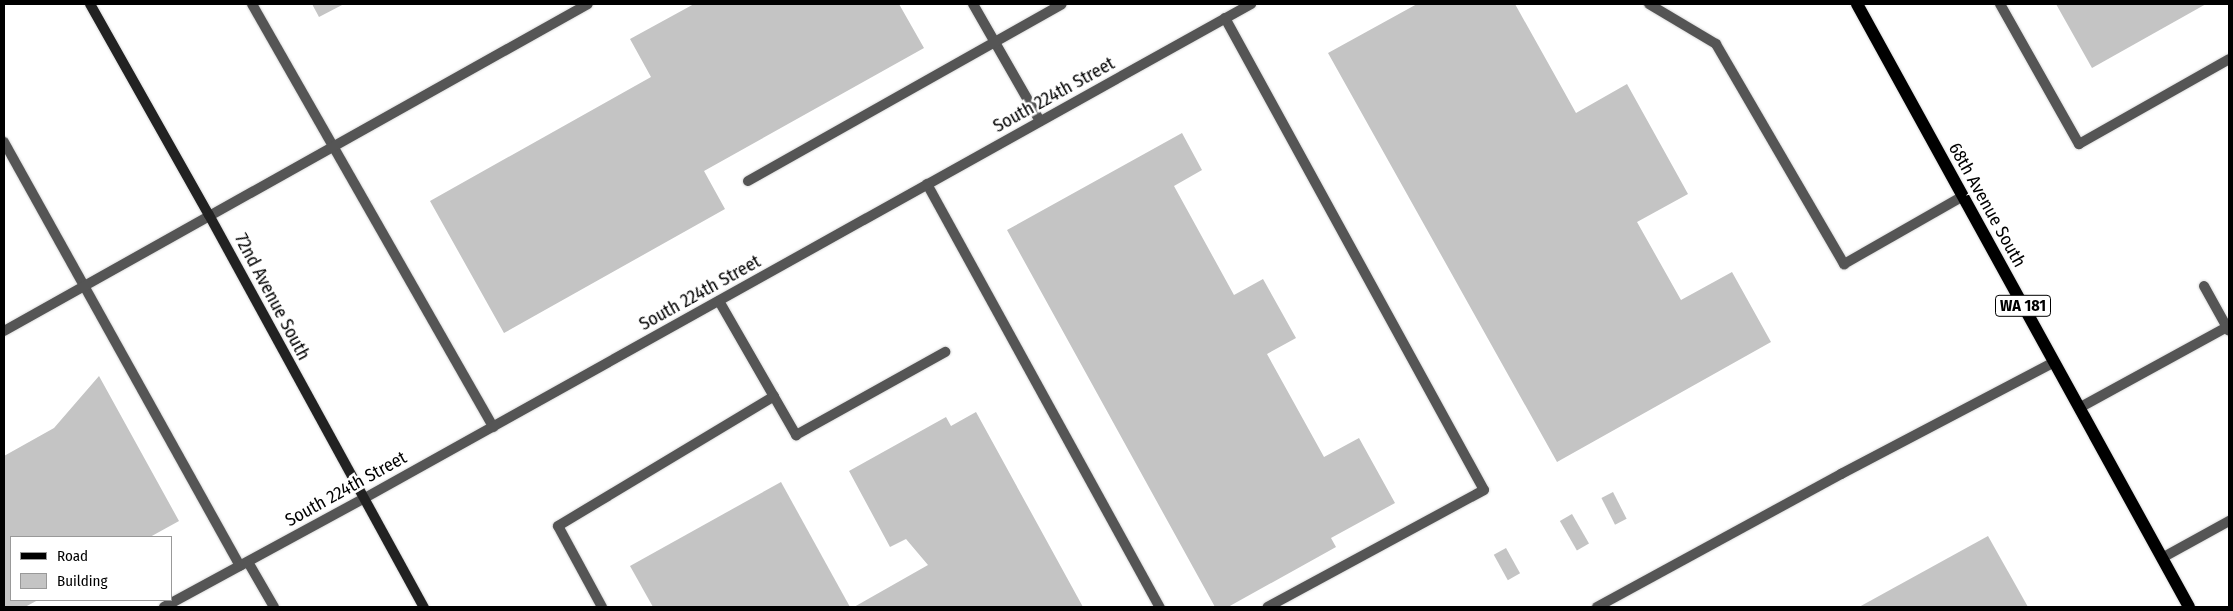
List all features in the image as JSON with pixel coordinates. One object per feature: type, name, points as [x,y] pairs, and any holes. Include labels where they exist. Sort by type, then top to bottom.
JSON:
[{"type":"main road","name":"68th Avenue South","points":[[1857,4],[2189,607]]},
{"type":"street","name":"72nd Avenue South","points":[[90,4],[209,215],[363,500],[424,607]]},
{"type":"street","points":[[252,4],[493,427]]},
{"type":"street","points":[[4,331],[588,4]]},
{"type":"street","points":[[973,4],[1040,121]]},
{"type":"street","points":[[748,181],[1062,4]]},
{"type":"street","name":"South 224th Street","points":[[164,607],[363,500],[1251,4]]},
{"type":"street","points":[[1649,4],[1716,44],[1844,264],[1963,196]]},
{"type":"street","points":[[2000,4],[2079,144],[2229,59]]},
{"type":"street","points":[[1225,18],[1484,490],[1268,607]]},
{"type":"street","points":[[4,142],[244,564],[274,607]]},
{"type":"street","points":[[927,184],[1160,607]]},
{"type":"street","points":[[2079,408],[2228,329],[2204,286]]},
{"type":"street","points":[[719,301],[796,434],[945,352]]},
{"type":"street","points":[[1597,607],[1841,474],[2054,362]]},
{"type":"street","points":[[602,607],[558,526],[774,396]]},
{"type":"street","points":[[2162,558],[2229,521]]},
{"type":"building","points":[[312,4],[344,4],[319,17]]},
{"type":"building","points":[[694,4],[899,4],[924,48],[704,171],[725,209],[504,333],[430,201],[651,77],[630,39]]},
{"type":"building","points":[[1417,4],[1515,4],[1576,113],[1627,84],[1688,194],[1637,222],[1681,300],[1732,272],[1771,342],[1557,462],[1328,53]]},
{"type":"building","points":[[2056,4],[2206,4],[2092,68]]},
{"type":"building","points":[[1182,133],[1202,170],[1174,186],[1234,295],[1263,279],[1296,338],[1267,354],[1324,457],[1359,438],[1395,503],[1331,538],[1336,547],[1228,607],[1215,607],[1007,230]]},
{"type":"building","points":[[99,376],[179,521],[152,536],[10,536],[10,601],[36,601],[25,607],[4,607],[4,456],[54,428]]},
{"type":"building","points":[[976,412],[1083,607],[854,607],[928,565],[906,539],[890,547],[849,471],[946,417],[951,426]]},
{"type":"building","points":[[781,482],[850,607],[653,607],[630,566]]},
{"type":"building","points":[[1613,492],[1627,519],[1615,525],[1601,498]]},
{"type":"building","points":[[1572,514],[1589,543],[1577,550],[1560,521]]},
{"type":"building","points":[[1988,536],[2028,607],[1859,607]]},
{"type":"building","points":[[1506,548],[1520,573],[1508,580],[1494,555]]}]
